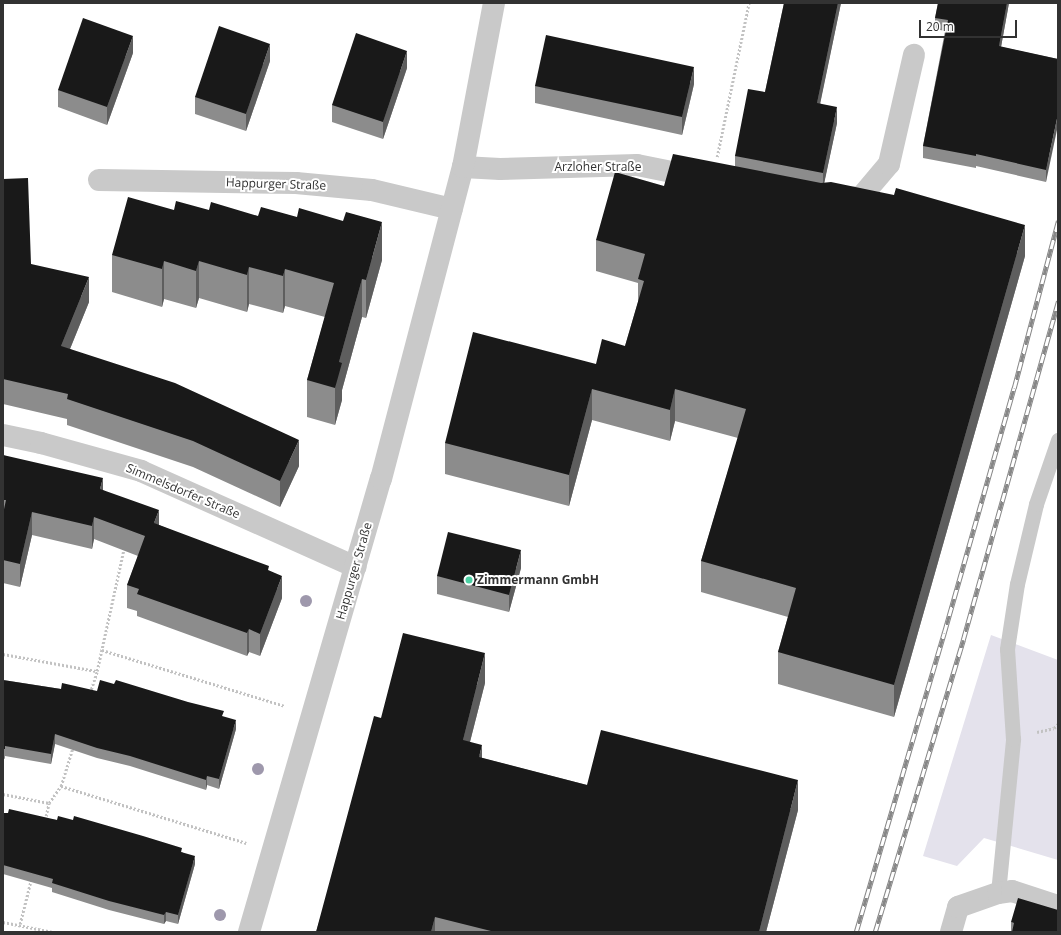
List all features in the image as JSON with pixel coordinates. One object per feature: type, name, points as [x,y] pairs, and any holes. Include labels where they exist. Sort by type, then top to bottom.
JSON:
[{"type":"street","name":"Happurger Straße","points":[[249,932],[381,479],[463,167],[494,3]]},
{"type":"street","points":[[822,202],[862,197],[889,164],[914,55]]},
{"type":"street","name":"Arzloher Straße","points":[[463,167],[500,169],[637,165],[717,181]]},
{"type":"street","name":"Happurger Straße","points":[[99,180],[303,184],[372,190],[452,209]]},
{"type":"street","name":"Simmelsdorfer Straße","points":[[3,435],[41,442],[141,471],[356,567]]},
{"type":"street","points":[[951,932],[958,907],[998,893],[1012,891],[1058,906]]},
{"type":"lane","points":[[998,893],[1013,739],[1007,649],[1017,584],[1036,504],[1058,440]]},
{"type":"path","points":[[717,181],[749,3]]},
{"type":"path","points":[[88,699],[102,650],[124,544]]},
{"type":"path","points":[[102,650],[313,716]]},
{"type":"path","points":[[3,654],[97,671]]},
{"type":"path","points":[[44,826],[50,803],[61,786],[74,742]]},
{"type":"path","points":[[61,786],[272,851]]},
{"type":"path","points":[[3,794],[50,803]]},
{"type":"path","points":[[20,924],[31,879]]},
{"type":"path","points":[[3,922],[20,924],[53,932]]},
{"type":"shaded area","points":[[991,635],[1058,660],[1058,860],[984,838],[957,866],[923,856]]},
{"type":"building","points":[[784,3],[838,3],[817,103],[837,107],[823,173],[735,156],[748,89],[765,92]]},
{"type":"building","points":[[938,3],[1007,3],[999,46],[1058,59],[1058,114],[1046,170],[976,154],[976,156],[923,146],[948,20],[935,18]]},
{"type":"building","points":[[83,18],[133,36],[107,107],[58,90]]},
{"type":"building","points":[[219,26],[270,44],[246,114],[195,97]]},
{"type":"building","points":[[356,33],[407,51],[383,122],[332,105]]},
{"type":"building","points":[[546,35],[694,67],[682,117],[535,86]]},
{"type":"building","points":[[673,154],[821,183],[831,182],[894,195],[896,188],[1025,225],[894,685],[778,652],[796,588],[701,561],[746,409],[675,389],[670,410],[592,389],[569,475],[445,443],[473,332],[596,364],[602,339],[625,346],[644,281],[638,279],[645,254],[596,240],[615,172],[664,186]]},
{"type":"building","points":[[28,178],[31,264],[89,277],[61,346],[175,383],[299,440],[280,481],[193,441],[67,399],[68,394],[3,379],[3,179]]},
{"type":"building","points":[[128,197],[174,210],[176,201],[209,210],[211,202],[258,216],[261,207],[297,217],[299,208],[343,221],[346,212],[382,222],[366,280],[362,279],[339,362],[342,363],[335,388],[307,380],[334,283],[285,269],[283,276],[249,267],[247,275],[199,261],[196,271],[164,261],[162,269],[112,255]]},
{"type":"building","points":[[3,455],[103,478],[100,489],[159,510],[154,523],[269,566],[268,570],[282,576],[260,634],[249,629],[247,633],[137,594],[139,589],[127,585],[145,536],[94,517],[92,526],[32,512],[20,564],[3,560],[3,514],[6,500],[3,500]]},
{"type":"building","points":[[448,532],[521,550],[509,595],[437,576]]},
{"type":"building","points":[[403,633],[485,653],[463,740],[482,745],[479,757],[587,785],[601,730],[798,780],[759,932],[495,932],[435,917],[431,932],[316,932],[374,716],[381,718]]},
{"type":"building","points":[[3,680],[61,689],[62,683],[97,691],[100,680],[114,684],[116,680],[188,702],[224,711],[222,716],[236,720],[219,779],[207,776],[206,780],[55,734],[51,754],[5,746],[5,749],[3,749]]},
{"type":"building","points":[[9,809],[57,820],[58,816],[73,820],[74,816],[182,848],[181,852],[195,856],[178,915],[166,912],[164,915],[109,901],[52,883],[53,879],[3,865],[3,813],[8,813]]},
{"type":"building","points":[[1018,898],[1058,910],[1058,932],[1012,932],[1014,923],[1011,922]]},
{"type":"railway","points":[[856,932],[1014,388],[1058,221]]},
{"type":"railway","points":[[875,932],[963,640],[1058,301]]},
{"type":"place","name":"Zimmermann GmbH","points":[[469,580]]}]
